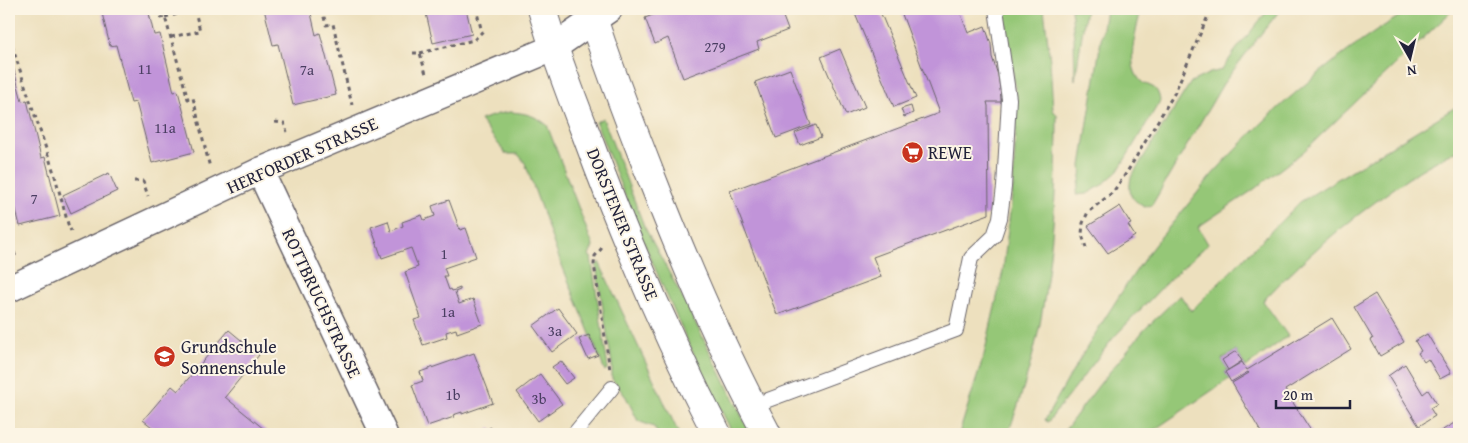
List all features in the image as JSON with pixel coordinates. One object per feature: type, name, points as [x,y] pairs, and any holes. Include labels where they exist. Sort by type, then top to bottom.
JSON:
[{"type":"main road","name":"DORSTENER STRASSE","points":[[542,9],[553,48],[600,172],[641,272],[685,372],[717,434]]},
{"type":"main road","points":[[597,12],[625,110],[683,257],[716,331],[767,434]]},
{"type":"street","name":"HERFORDER STRASSE","points":[[9,289],[260,172],[553,48],[597,12]]},
{"type":"street","name":"ROTTBRUCHSTRASSE","points":[[260,172],[384,434]]},
{"type":"lane","points":[[752,406],[956,330],[971,258],[994,236],[1000,218],[1004,187],[1009,99],[996,9]]},
{"type":"lane","points":[[574,434],[612,388]]},
{"type":"path","points":[[159,9],[161,18],[200,9]]},
{"type":"path","points":[[322,9],[326,25],[332,24],[358,129]]},
{"type":"path","points":[[420,52],[474,40],[482,32],[476,9]]},
{"type":"path","points":[[1086,248],[1082,234],[1083,223],[1088,212],[1113,192],[1137,156],[1174,94],[1211,9]]},
{"type":"path","points":[[171,37],[200,31],[195,11]]},
{"type":"path","points":[[166,17],[188,99],[193,98],[215,193]]},
{"type":"path","points":[[12,46],[55,176],[68,224],[81,254]]},
{"type":"path","points":[[602,248],[595,256],[594,264],[612,388]]},
{"type":"green space","points":[[1004,9],[1044,9],[1053,110],[1057,115],[1055,194],[1051,246],[1037,338],[1026,380],[1008,434],[959,434],[984,355],[1003,271],[1013,187],[1017,102]]},
{"type":"green space","points":[[1071,9],[1086,9],[1075,80],[1074,38]]},
{"type":"green space","points":[[1106,9],[1141,9],[1133,48],[1134,68],[1137,76],[1143,83],[1156,90],[1160,101],[1118,171],[1102,185],[1087,194],[1076,195],[1081,177],[1081,166]]},
{"type":"green space","points":[[1269,9],[1281,9],[1223,84],[1152,205],[1145,207],[1140,204],[1131,195],[1131,177],[1191,82],[1210,73],[1222,70]]},
{"type":"green space","points":[[1411,9],[1454,9],[1303,152],[1253,190],[1198,227],[1208,244],[1169,280],[1114,337],[1048,422],[1045,420],[1095,334],[1135,272],[1216,170],[1264,121],[1311,80],[1385,25]]},
{"type":"green space","points":[[1459,105],[1459,149],[1419,171],[1377,200],[1318,248],[1263,301],[1288,336],[1246,367],[1236,351],[1222,359],[1228,370],[1225,372],[1229,379],[1149,434],[1062,434],[1144,330],[1180,295],[1191,311],[1300,202]]},
{"type":"green space","points":[[510,112],[530,115],[547,125],[593,246],[589,256],[591,257],[608,368],[605,371],[557,253],[525,163],[518,154],[506,154],[480,120]]},
{"type":"green space","points":[[603,118],[644,226],[685,302],[751,434],[733,434],[695,358],[643,241],[611,162],[596,122]]},
{"type":"green space","points":[[599,262],[679,434],[658,434],[654,427],[638,421],[626,397],[612,379],[612,364],[596,266]]},
{"type":"building","points":[[101,9],[148,9],[154,35],[160,34],[174,92],[178,91],[194,152],[152,163],[136,102],[131,103],[116,45],[110,46]]},
{"type":"building","points":[[264,9],[310,9],[316,35],[320,33],[336,95],[293,105],[278,44],[273,45]]},
{"type":"building","points":[[425,9],[466,9],[472,34],[433,43]]},
{"type":"building","points":[[668,9],[780,9],[788,30],[757,42],[759,49],[683,78],[668,38],[655,44],[645,18]]},
{"type":"building","points":[[853,9],[879,9],[916,98],[894,107]]},
{"type":"building","name":"REWE","points":[[900,9],[959,9],[968,33],[985,26],[991,44],[992,57],[998,75],[1001,95],[1001,102],[987,102],[989,214],[873,257],[881,277],[777,315],[730,191],[939,113]]},
{"type":"building","points":[[840,49],[865,107],[846,115],[821,57]]},
{"type":"building","points":[[9,51],[22,101],[27,100],[41,158],[45,157],[60,216],[20,226],[9,181]]},
{"type":"building","points":[[790,69],[811,125],[776,138],[755,82]]},
{"type":"building","points":[[911,106],[913,113],[904,117],[901,109]]},
{"type":"building","points":[[816,125],[821,137],[800,145],[795,133]]},
{"type":"building","points":[[109,173],[117,191],[71,213],[63,195]]},
{"type":"building","points":[[449,200],[460,230],[466,228],[476,257],[444,268],[447,276],[444,276],[449,290],[451,289],[452,291],[460,288],[460,290],[455,292],[459,304],[473,299],[482,324],[457,333],[456,329],[446,332],[447,337],[423,345],[414,320],[421,318],[405,272],[418,267],[411,248],[382,258],[371,227],[388,221],[391,231],[403,226],[402,222],[422,215],[424,220],[435,216],[432,206]]},
{"type":"building","points":[[1120,206],[1131,224],[1128,225],[1135,236],[1108,253],[1088,226]]},
{"type":"building","points":[[1375,294],[1404,342],[1380,356],[1371,340],[1373,339],[1354,307]]},
{"type":"building","points":[[558,308],[577,334],[552,352],[533,326]]},
{"type":"building","points":[[1332,318],[1351,349],[1285,390],[1313,434],[1262,434],[1232,383],[1249,373],[1231,382],[1225,372],[1242,362],[1247,370]]},
{"type":"building","points":[[229,330],[259,355],[225,397],[270,434],[161,434],[143,420],[172,386],[178,391]]},
{"type":"building","points":[[1427,334],[1451,373],[1440,379],[1428,359],[1424,362],[1418,353],[1421,351],[1415,341]]},
{"type":"building","points":[[589,335],[598,355],[588,359],[579,339]]},
{"type":"building","points":[[1236,351],[1242,361],[1228,370],[1222,360]]},
{"type":"building","points":[[474,353],[493,403],[462,414],[462,412],[453,415],[454,417],[427,426],[412,385],[423,381],[420,372]]},
{"type":"building","points":[[561,361],[574,378],[565,384],[552,367]]},
{"type":"building","points":[[1405,364],[1423,394],[1428,390],[1437,404],[1430,408],[1435,416],[1419,426],[1388,376]]},
{"type":"building","points":[[540,374],[562,404],[538,421],[517,392]]},
{"type":"building","points":[[1459,420],[1459,434],[1436,434],[1451,425]]},
{"type":"building","points":[[490,427],[499,434],[484,434]]},
{"type":"place","name":"REWE","points":[[912,152]]},
{"type":"place","name":"Grundschule Sonnenschule","points":[[165,356]]}]
